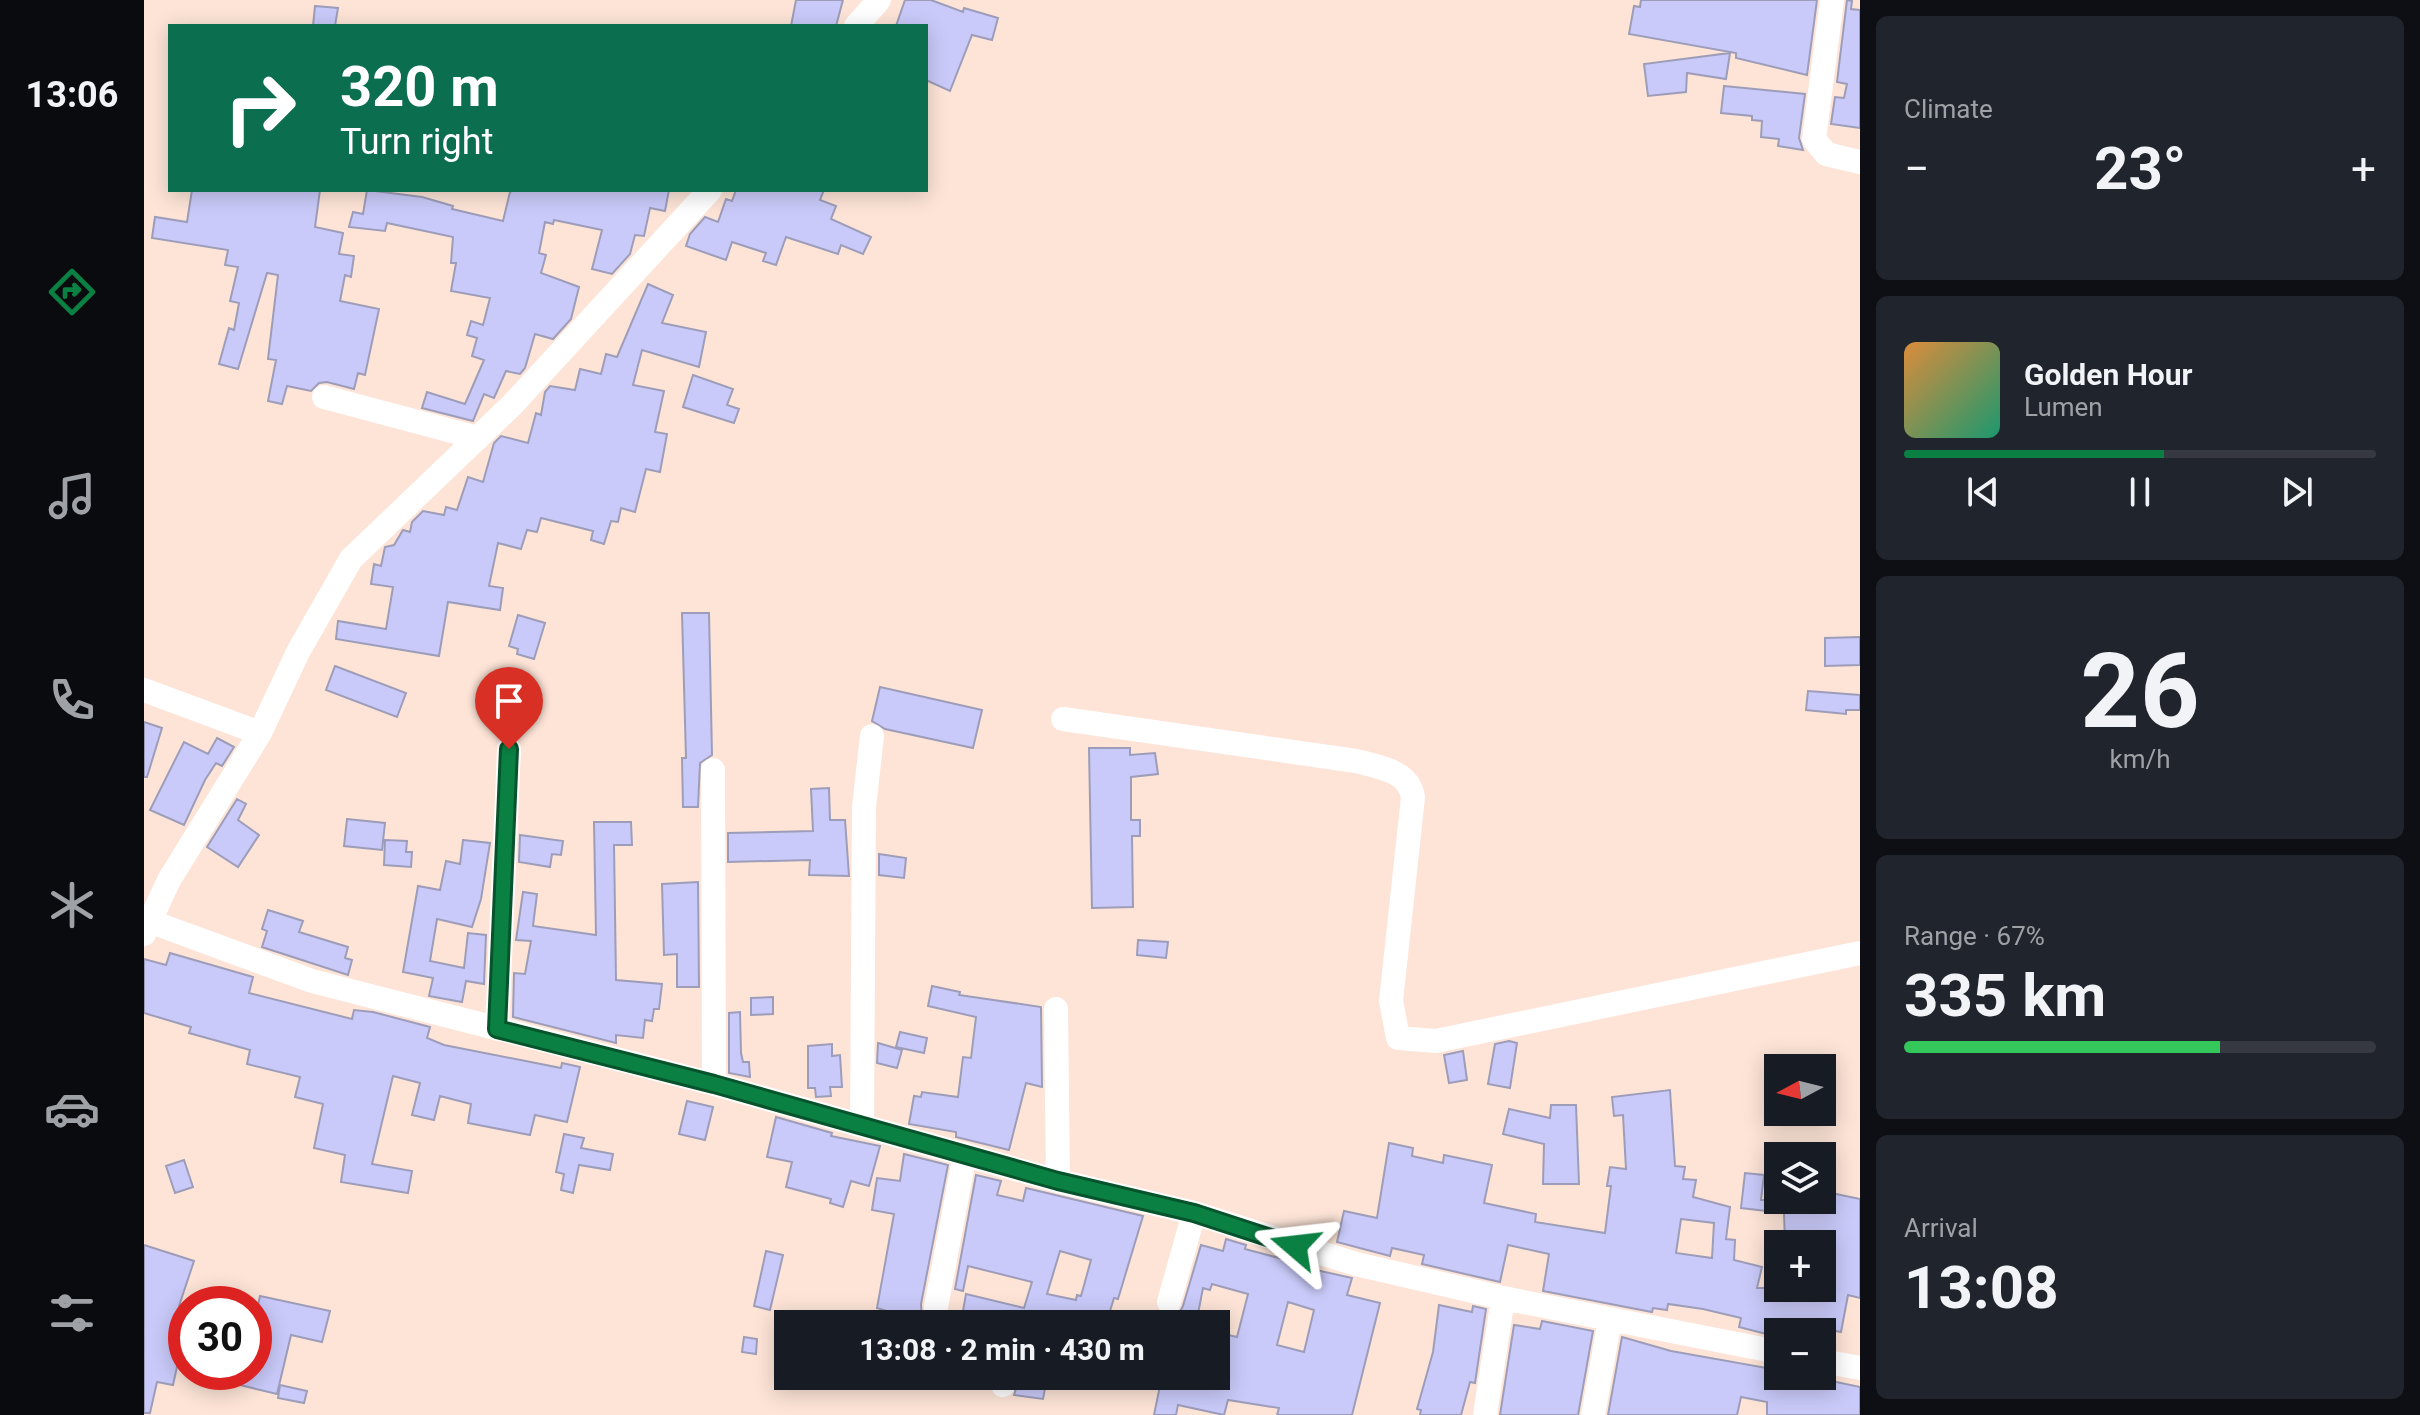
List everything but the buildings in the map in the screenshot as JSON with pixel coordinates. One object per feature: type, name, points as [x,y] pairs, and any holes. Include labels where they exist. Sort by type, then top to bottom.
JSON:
[{"type":"street","points":[[858,24],[879,0]]},
{"type":"street","points":[[1832,0],[1814,139],[1826,154],[1860,162]]},
{"type":"street","points":[[708,192],[478,438],[351,559],[298,652],[260,733],[169,880],[146,928],[312,981],[714,1084],[1058,1181],[1194,1213],[1356,1264],[1503,1298],[1764,1349]]},
{"type":"street","points":[[324,397],[478,438]]},
{"type":"street","points":[[144,690],[260,733]]},
{"type":"street","points":[[1063,719],[1356,761],[1396,773],[1411,786],[1413,797],[1391,1001],[1398,1038],[1436,1041],[1860,953]]},
{"type":"street","points":[[862,1124],[864,807],[872,736]]},
{"type":"street","points":[[497,1029],[509,749]]},
{"type":"street","points":[[713,770],[714,1084]]},
{"type":"street","points":[[1056,1009],[1058,1181]]},
{"type":"street","points":[[936,1310],[965,1154]]},
{"type":"street","points":[[1169,1302],[1194,1213]]},
{"type":"street","points":[[1485,1415],[1503,1298]]},
{"type":"street","points":[[1593,1415],[1610,1319]]},
{"type":"street","points":[[1836,1364],[1860,1368]]},
{"type":"route","points":[[509,749],[497,1029],[862,1124],[1058,1181],[1194,1213],[1295,1246]]}]
